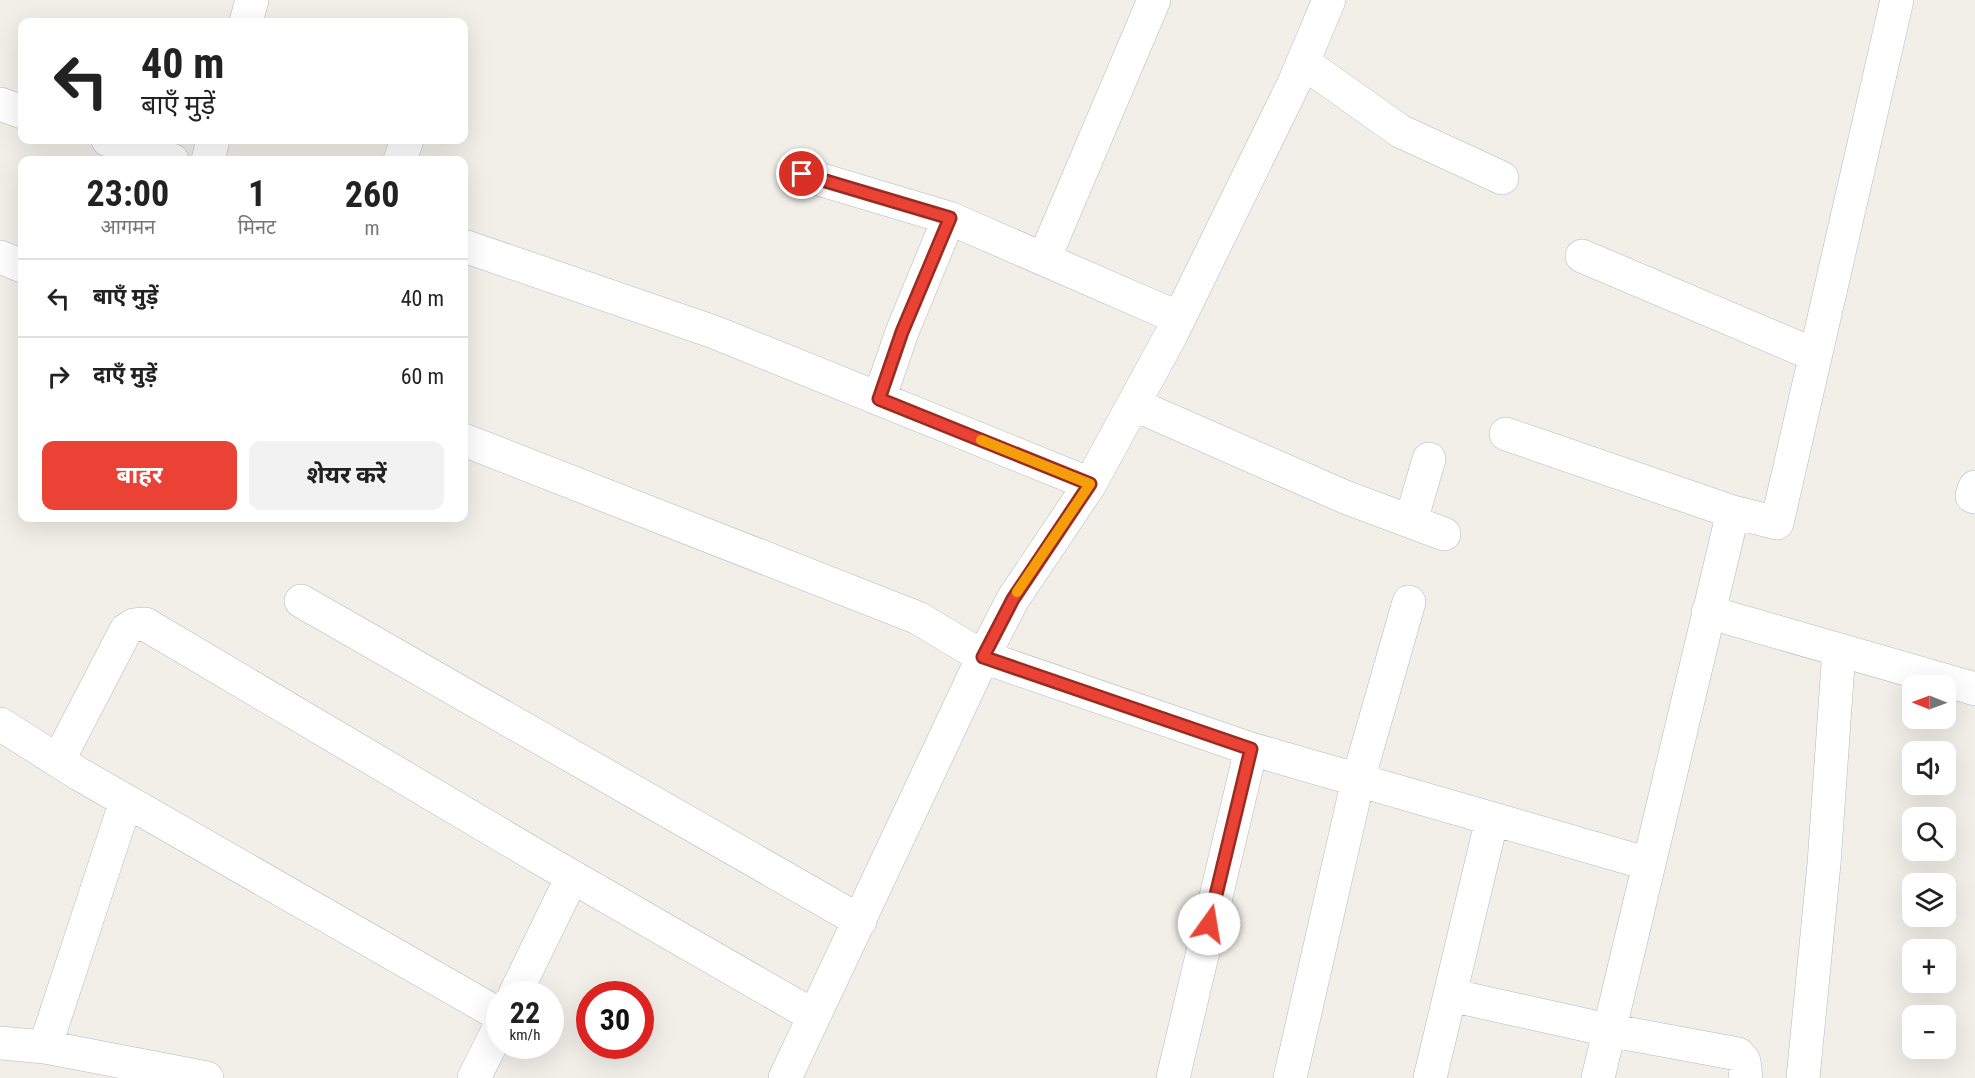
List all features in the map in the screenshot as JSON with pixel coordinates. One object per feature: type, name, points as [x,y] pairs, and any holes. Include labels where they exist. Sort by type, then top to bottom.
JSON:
[{"type":"street","points":[[247,18],[252,0]]},
{"type":"street","points":[[1044,259],[1154,0]]},
{"type":"street","points":[[785,1078],[983,657],[1013,599],[1090,484],[1179,318],[1303,62],[1329,0]]},
{"type":"street","points":[[1506,434],[1733,512],[1777,523],[1897,0]]},
{"type":"street","points":[[1303,62],[1400,131],[1502,178]]},
{"type":"street","points":[[0,104],[18,111]]},
{"type":"street","points":[[121,144],[159,156]]},
{"type":"street","points":[[802,174],[950,218],[1179,318]]},
{"type":"street","points":[[879,399],[902,332],[950,218]]},
{"type":"street","points":[[468,247],[714,332],[1090,484]]},
{"type":"street","points":[[1582,256],[1815,354]]},
{"type":"street","points":[[1133,404],[1346,497],[1444,534]]},
{"type":"street","points":[[468,443],[918,618],[983,657],[1251,749],[1649,864]]},
{"type":"street","points":[[1411,521],[1429,459]]},
{"type":"street","points":[[1975,487],[1972,496],[1975,496]]},
{"type":"street","points":[[1598,1078],[1733,512]]},
{"type":"street","points":[[301,601],[860,921]]},
{"type":"street","points":[[1290,1078],[1358,780],[1409,602]]},
{"type":"street","points":[[1708,612],[1975,689]]},
{"type":"street","points":[[59,759],[126,630],[134,625],[145,624],[572,877],[814,1016]]},
{"type":"street","points":[[1803,1078],[1824,864],[1839,650]]},
{"type":"street","points":[[0,724],[59,759],[79,774],[486,1007]]},
{"type":"street","points":[[1173,1078],[1251,749]]},
{"type":"street","points":[[45,1047],[126,801]]},
{"type":"street","points":[[1430,1078],[1492,819]]},
{"type":"street","points":[[521,981],[572,877]]},
{"type":"street","points":[[1450,995],[1608,1030],[1738,1054],[1744,1061],[1746,1078]]},
{"type":"street","points":[[0,1043],[45,1047],[207,1078]]},
{"type":"street","points":[[474,1078],[486,1054]]},
{"type":"slow traffic","points":[[981,440],[1090,484],[1017,592]]},
{"type":"route","points":[[802,174],[950,218],[902,332],[879,399],[1090,484],[1013,599],[983,657],[1251,749],[1209,924]]}]
